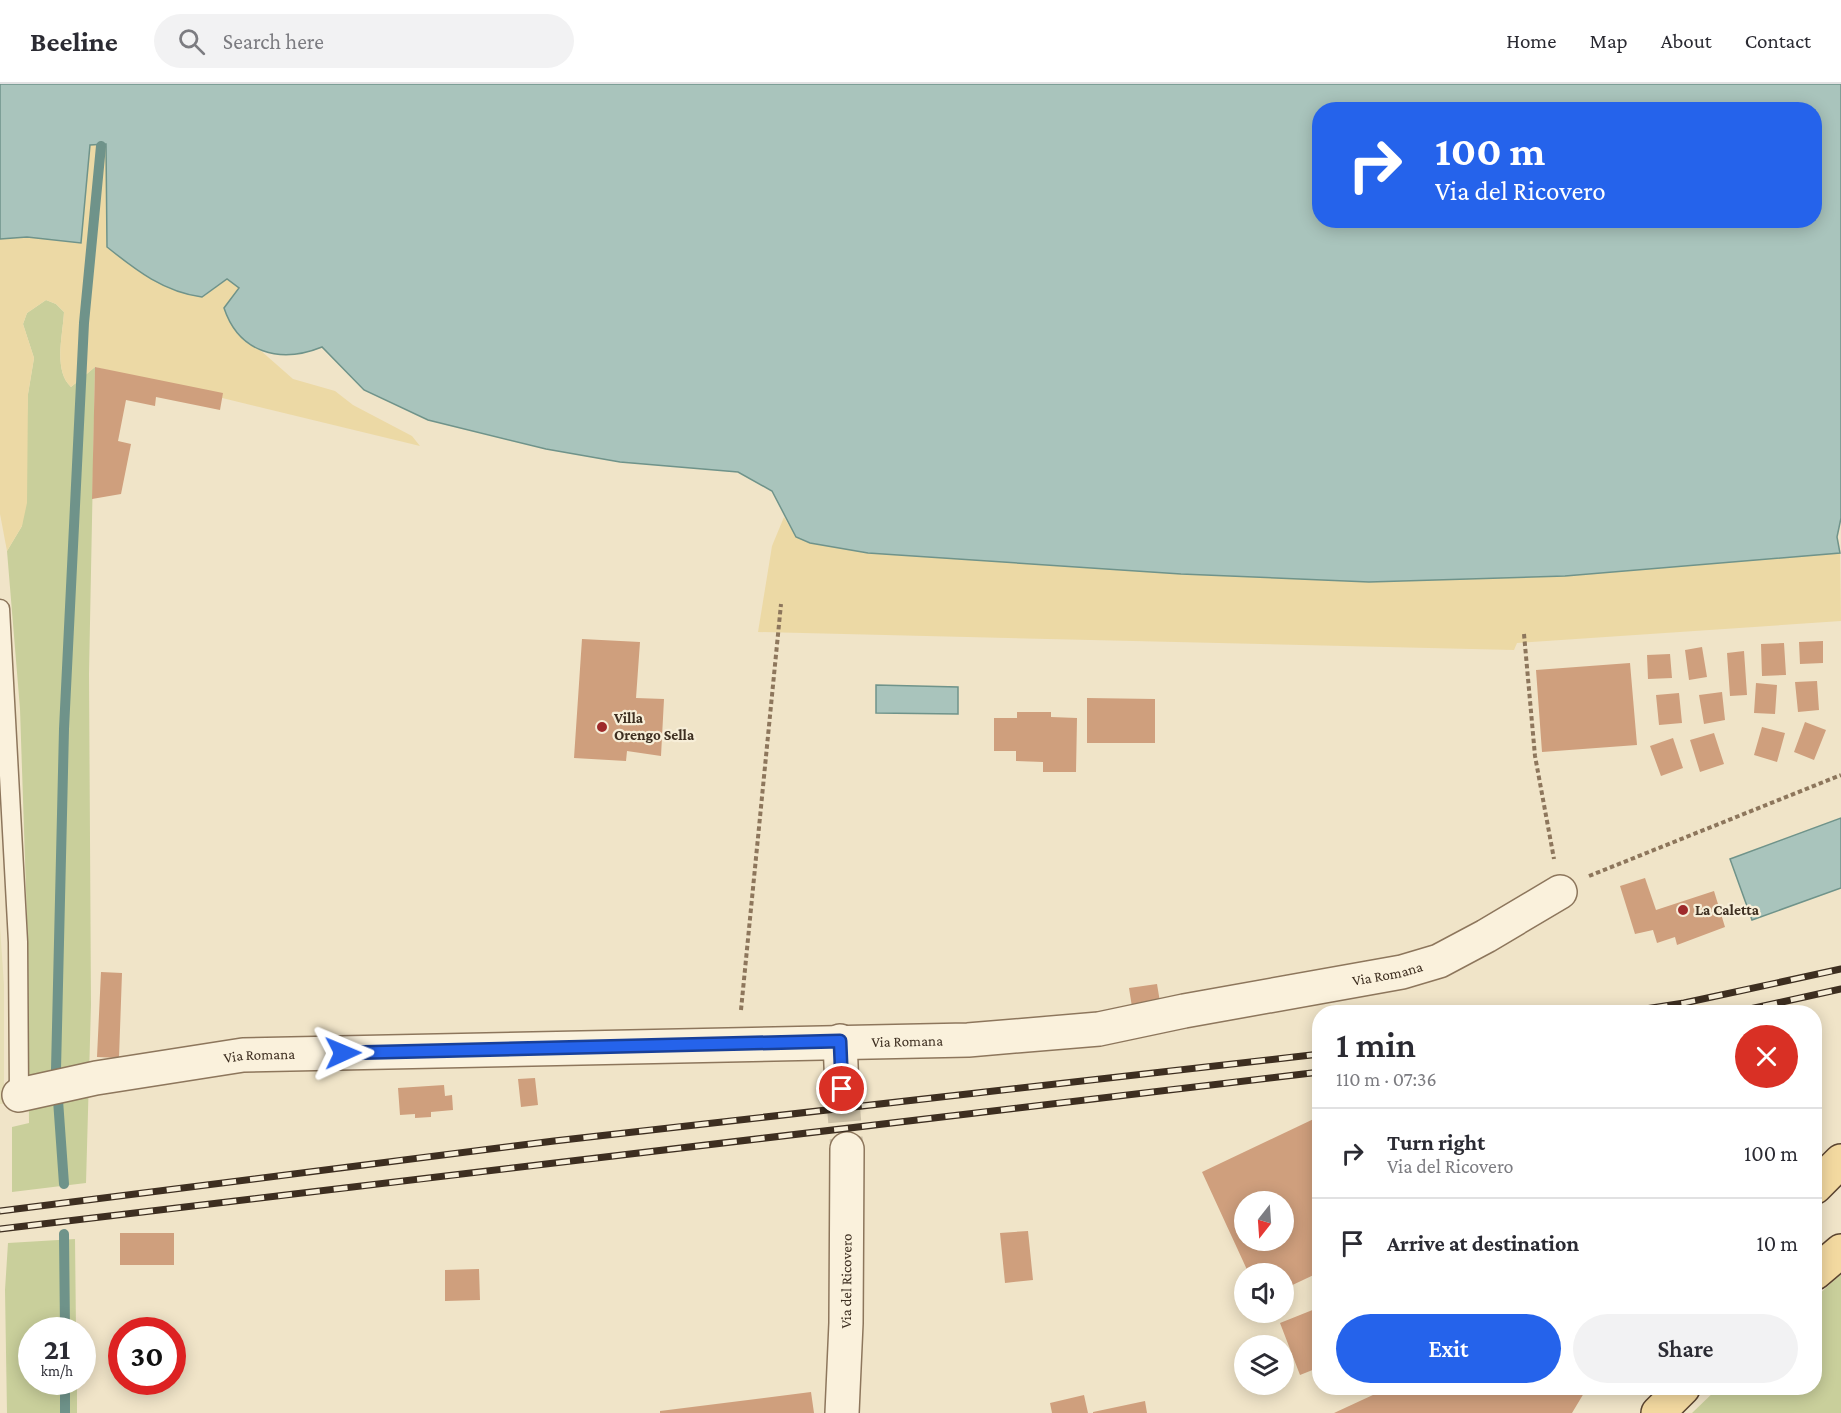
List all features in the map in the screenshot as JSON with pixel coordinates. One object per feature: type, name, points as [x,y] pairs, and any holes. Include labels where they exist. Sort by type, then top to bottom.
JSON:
[{"type":"main road","points":[[1822,1180],[1841,1161]]},
{"type":"main road","points":[[1822,1267],[1841,1251]]},
{"type":"main road","points":[[1633,1413],[1647,1395]]},
{"type":"main road","points":[[1658,1413],[1676,1395]]},
{"type":"street","name":"Via Romana","points":[[19,1095],[96,1078],[243,1055],[968,1040],[1099,1029],[1184,1011],[1402,972],[1439,961],[1560,892]]},
{"type":"street","points":[[840,1041],[842,1089]]},
{"type":"street","name":"Via del Ricovero","points":[[842,1413],[846,1323],[847,1149]]},
{"type":"lane","points":[[0,609],[18,942],[19,1095]]},
{"type":"path","points":[[738,1044],[781,604]]},
{"type":"path","points":[[1524,634],[1535,756],[1560,892],[1578,880],[1841,775]]},
{"type":"shaded area","points":[[0,927],[4,985],[4,1104],[0,1104]]},
{"type":"green space","points":[[46,300],[56,304],[64,312],[60,352],[65,380],[71,387],[95,367],[89,674],[91,1005],[86,1183],[12,1192],[12,1127],[29,1123],[28,950],[20,709],[7,551],[22,526],[28,394],[34,358],[23,324],[27,313]]},
{"type":"green space","points":[[75,1239],[76,1317],[18,1317],[18,1395],[77,1395],[77,1413],[7,1413],[5,1290],[8,1243]]},
{"type":"green space","points":[[1841,1274],[1841,1413],[1692,1413],[1711,1395],[1822,1395],[1822,1292]]},
{"type":"sand","points":[[107,144],[108,173],[203,297],[227,279],[239,288],[244,341],[260,350],[293,379],[335,391],[353,405],[412,436],[420,446],[95,367],[71,387],[65,380],[61,362],[64,312],[56,304],[46,300],[27,313],[23,324],[34,358],[28,394],[27,503],[22,526],[7,551],[0,514],[0,239],[27,237],[81,243],[90,145]]},
{"type":"sand","points":[[784,517],[796,537],[810,543],[868,553],[1369,582],[1565,576],[1840,553],[1841,621],[1517,643],[1514,650],[758,632],[772,546]]},
{"type":"water","points":[[0,84],[1841,84],[1841,518],[1837,537],[1840,553],[1565,576],[1369,582],[1181,574],[868,553],[810,543],[796,537],[772,491],[738,472],[620,462],[546,449],[428,420],[364,390],[322,347],[306,352],[276,354],[251,345],[231,323],[224,308],[239,288],[227,279],[202,297],[188,294],[152,279],[107,247],[106,144],[90,145],[81,243],[27,237],[0,239]]},
{"type":"water","points":[[876,685],[958,687],[958,714],[876,713]]},
{"type":"water","points":[[1841,818],[1841,888],[1752,920],[1730,859]]},
{"type":"building","points":[[95,367],[223,393],[220,410],[156,397],[155,406],[126,400],[118,441],[131,444],[121,494],[92,499]]},
{"type":"building","points":[[582,639],[640,642],[636,698],[664,699],[661,756],[627,751],[626,761],[574,758]]},
{"type":"building","points":[[1823,641],[1823,663],[1800,664],[1799,642]]},
{"type":"building","points":[[1784,643],[1786,675],[1762,676],[1761,644]]},
{"type":"building","points":[[1702,647],[1707,677],[1689,680],[1685,650]]},
{"type":"building","points":[[1744,651],[1747,695],[1730,696],[1727,653]]},
{"type":"building","points":[[1670,654],[1672,678],[1648,679],[1647,655]]},
{"type":"building","points":[[1630,663],[1637,745],[1542,752],[1536,670]]},
{"type":"building","points":[[1817,681],[1819,710],[1798,712],[1795,682]]},
{"type":"building","points":[[1756,683],[1777,685],[1775,714],[1754,713]]},
{"type":"building","points":[[1722,692],[1725,720],[1704,724],[1699,695]]},
{"type":"building","points":[[1679,693],[1682,723],[1659,725],[1656,695]]},
{"type":"building","points":[[1087,698],[1155,699],[1155,743],[1087,743]]},
{"type":"building","points":[[1017,712],[1051,712],[1051,717],[1077,718],[1076,772],[1043,772],[1043,762],[1016,761],[1016,751],[994,751],[994,718],[1017,718]]},
{"type":"building","points":[[1805,722],[1826,730],[1814,760],[1794,752]]},
{"type":"building","points":[[1762,727],[1785,733],[1777,762],[1754,755]]},
{"type":"building","points":[[1714,733],[1724,764],[1700,772],[1690,740]]},
{"type":"building","points":[[1673,738],[1683,768],[1661,776],[1650,746]]},
{"type":"building","points":[[1645,878],[1656,910],[1714,891],[1725,927],[1677,945],[1675,937],[1657,943],[1653,930],[1635,934],[1620,886]]},
{"type":"building","points":[[101,972],[122,973],[119,1058],[97,1057]]},
{"type":"building","points":[[1157,984],[1160,1002],[1132,1007],[1129,988]]},
{"type":"building","points":[[535,1078],[538,1105],[521,1107],[518,1079]]},
{"type":"building","points":[[444,1085],[445,1096],[452,1095],[453,1110],[431,1112],[431,1117],[415,1118],[415,1114],[400,1115],[398,1088]]},
{"type":"building","points":[[1312,1120],[1312,1276],[1294,1284],[1294,1263],[1244,1263],[1238,1251],[1294,1251],[1294,1191],[1234,1191],[1234,1241],[1202,1172]]},
{"type":"building","points":[[1028,1231],[1033,1280],[1005,1283],[1000,1233]]},
{"type":"building","points":[[120,1233],[174,1233],[174,1265],[120,1265]]},
{"type":"building","points":[[479,1269],[480,1300],[445,1301],[445,1270]]},
{"type":"building","points":[[1312,1310],[1312,1370],[1300,1375],[1294,1359],[1294,1335],[1285,1335],[1280,1323],[1294,1323],[1294,1317]]},
{"type":"building","points":[[811,1392],[814,1413],[660,1413],[660,1411]]},
{"type":"building","points":[[1084,1395],[1088,1413],[1052,1413],[1050,1403]]},
{"type":"building","points":[[1373,1395],[1583,1395],[1572,1413],[1334,1413]]},
{"type":"building","points":[[1145,1401],[1147,1413],[1093,1413],[1093,1412]]},
{"type":"waterway","points":[[56,1070],[64,729],[84,323],[101,146]]},
{"type":"waterway","points":[[58,1100],[64,1184]]},
{"type":"waterway","points":[[64,1234],[65,1317]]},
{"type":"waterway","points":[[65,1395],[65,1413]]},
{"type":"tunnel","points":[[842,1089],[847,1149]]},
{"type":"railway","points":[[1671,1005],[1841,969]]},
{"type":"railway","points":[[1768,1005],[1841,989]]},
{"type":"railway","points":[[0,1211],[554,1141],[1312,1055]]},
{"type":"railway","points":[[0,1229],[1312,1073]]},
{"type":"place","name":"Villa Orengo Sella","points":[[602,727]]},
{"type":"place","name":"La Caletta","points":[[1683,910]]},
{"type":"route","points":[[343,1053],[840,1041],[842,1089]]}]
